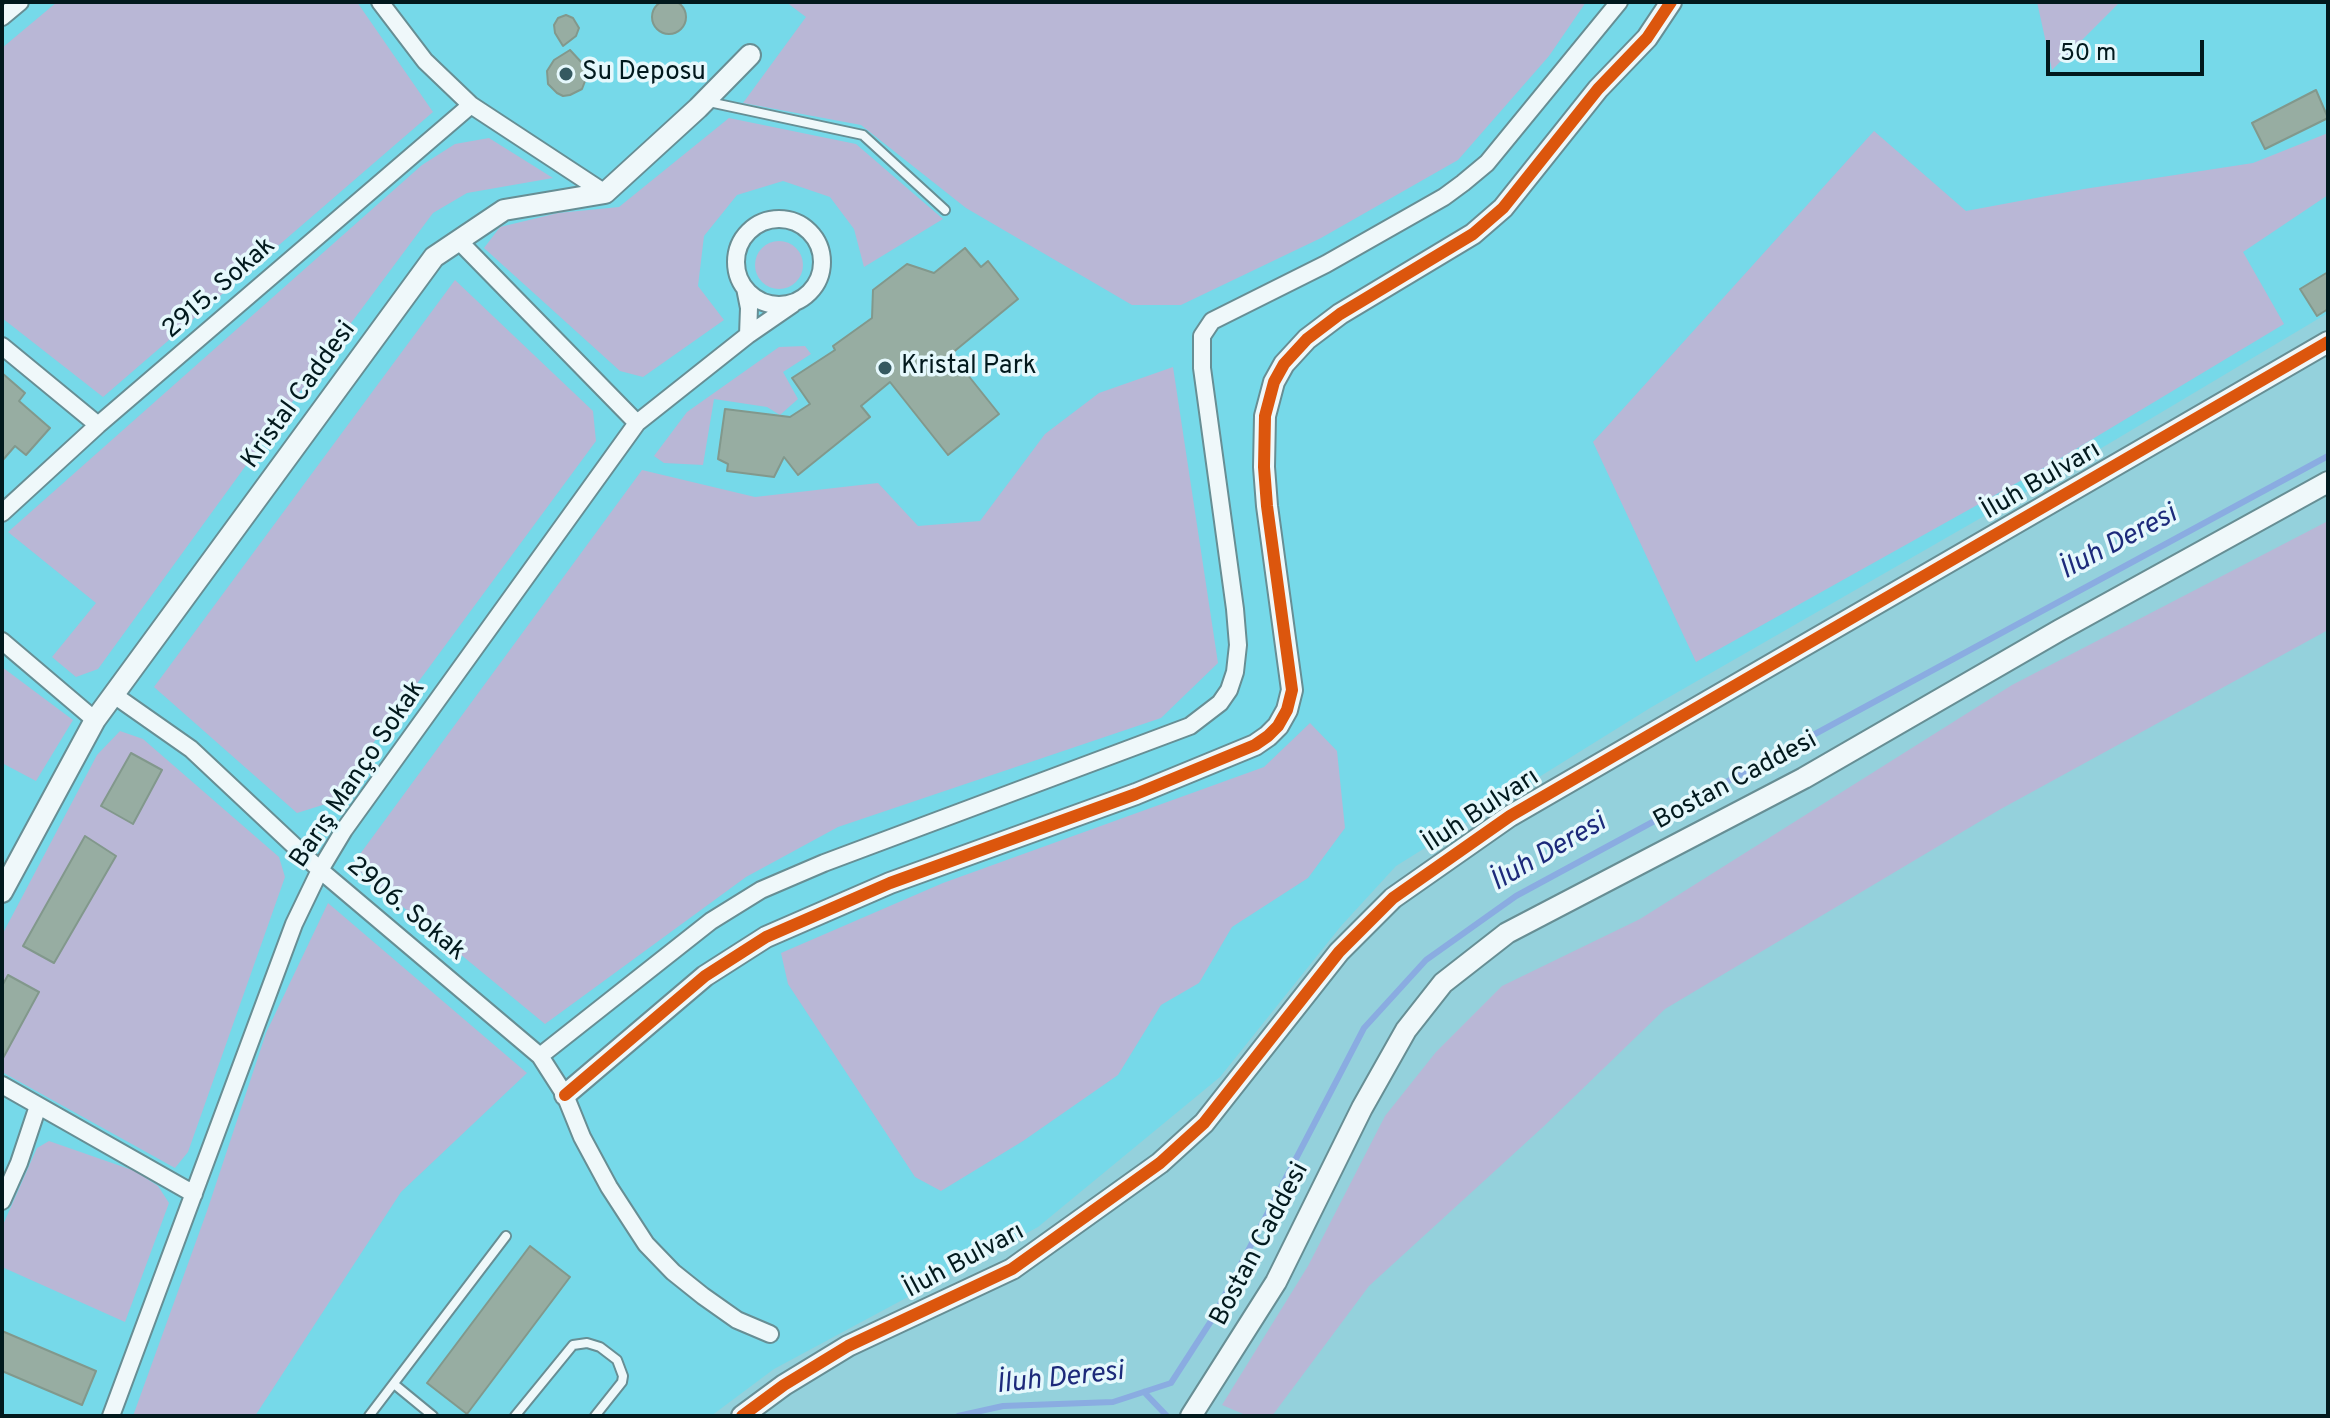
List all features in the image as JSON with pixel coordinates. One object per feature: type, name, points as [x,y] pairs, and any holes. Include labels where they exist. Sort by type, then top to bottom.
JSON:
[{"type":"street","points":[[2,17],[20,2]]},
{"type":"street","points":[[380,2],[425,61],[471,105],[605,193],[750,55]]},
{"type":"street","points":[[540,1056],[711,921],[761,890],[824,863],[1190,726],[1220,703],[1229,690],[1235,672],[1238,645],[1202,368],[1202,336],[1212,321],[1326,264],[1463,183],[1487,163],[1619,2]]},
{"type":"street","points":[[565,1095],[705,976],[766,937],[890,883],[1136,794],[1255,745],[1268,736],[1287,710],[1292,690],[1264,467],[1265,416],[1274,382],[1284,364],[1307,339],[1340,314],[1473,234],[1503,208],[1598,89],[1647,38],[1671,2]]},
{"type":"street","name":"2915. Sokak","points":[[2,512],[98,425],[471,105]]},
{"type":"street","name":"Kristal Caddesi","points":[[2,892],[95,720],[434,257],[504,210],[605,193]]},
{"type":"street","points":[[778,218],[805,226],[815,237],[821,251],[822,266],[818,280],[810,292],[797,301],[783,305],[768,304],[745,288],[738,276],[736,263],[743,237],[765,221],[778,218]]},
{"type":"street","points":[[458,240],[637,423]]},
{"type":"street","points":[[745,288],[749,308],[748,335]]},
{"type":"street","name":"Barış Manço Sokak","points":[[111,1416],[294,924],[320,870],[353,817],[637,423],[748,335],[797,301]]},
{"type":"street","name":"İluh Bulvarı","points":[[742,1416],[784,1385],[848,1346],[1012,1269],[1160,1163],[1204,1123],[1292,1009],[1360,930],[1393,898],[1510,816],[2328,342]]},
{"type":"street","points":[[2,346],[98,425]]},
{"type":"street","name":"Bostan Caddesi","points":[[1191,1416],[1276,1282],[1362,1108],[1406,1030],[1443,983],[1507,933],[1804,778],[2060,630],[2328,482]]},
{"type":"street","points":[[2,641],[95,720]]},
{"type":"street","name":"2906. Sokak","points":[[114,695],[191,749],[320,870],[540,1056],[565,1095],[582,1137],[609,1187],[646,1244],[673,1272],[703,1296],[737,1320],[770,1334]]},
{"type":"street","points":[[2,1085],[194,1194]]},
{"type":"street","points":[[2,1201],[19,1163],[38,1106]]},
{"type":"lane","points":[[704,101],[863,135],[945,210]]},
{"type":"lane","points":[[369,1416],[506,1236]]},
{"type":"lane","points":[[515,1416],[573,1345],[587,1343],[600,1347],[617,1360],[623,1376],[622,1382],[595,1416]]},
{"type":"lane","points":[[394,1384],[433,1416]]},
{"type":"shaded area","points":[[2,2],[2328,2],[2328,313],[2073,465],[1650,708],[1396,866],[1341,926],[1220,1077],[1038,1227],[774,1369],[711,1416],[2,1416]]},
{"type":"shaded area","points":[[57,2],[357,2],[433,112],[103,397],[2,318],[2,48]]},
{"type":"shaded area","points":[[786,2],[1586,2],[1549,56],[1458,160],[1321,238],[1181,305],[1132,305],[966,208],[861,125],[743,103],[806,17]]},
{"type":"shaded area","points":[[2037,2],[2120,2],[2052,70]]},
{"type":"shaded area","points":[[729,118],[856,144],[943,219],[864,267],[854,229],[830,197],[783,181],[737,195],[704,236],[698,286],[724,320],[643,377],[620,371],[484,248],[500,227],[558,213],[619,207]]},
{"type":"shaded area","points":[[1874,131],[1966,211],[2253,163],[2328,133],[2328,195],[2243,252],[2284,324],[2056,461],[1696,662],[1593,442]]},
{"type":"shaded area","points":[[489,138],[553,178],[467,193],[433,213],[98,669],[76,677],[52,657],[96,603],[8,532],[422,165],[455,144]]},
{"type":"shaded area","points":[[779,241],[796,248],[803,265],[796,282],[779,289],[762,282],[755,265],[762,248]]},
{"type":"shaded area","points":[[455,280],[593,411],[596,441],[329,803],[297,813],[154,687]]},
{"type":"shaded area","points":[[805,346],[811,354],[783,372],[798,399],[780,415],[767,407],[714,399],[703,465],[664,463],[654,456],[687,412],[779,347]]},
{"type":"shaded area","points":[[1173,367],[1218,663],[1161,718],[838,827],[746,877],[545,1024],[352,865],[642,470],[755,497],[878,483],[918,526],[980,521],[1045,434],[1099,393]]},
{"type":"shaded area","points":[[2328,521],[2328,630],[1999,810],[1665,1009],[1543,1127],[1369,1286],[1272,1416],[1248,1416],[1222,1405],[1308,1266],[1385,1116],[1436,1052],[1502,986],[1640,919],[2012,685]]},
{"type":"shaded area","points":[[2,667],[73,720],[36,781],[2,763]]},
{"type":"shaded area","points":[[1310,723],[1337,751],[1345,828],[1308,878],[1232,927],[1199,983],[1161,1005],[1118,1075],[1023,1141],[941,1191],[915,1177],[788,984],[781,953],[943,883],[1264,767]]},
{"type":"shaded area","points":[[120,731],[143,739],[279,857],[285,877],[188,1152],[175,1168],[2,1072],[2,935],[97,755]]},
{"type":"shaded area","points":[[328,903],[527,1073],[401,1192],[255,1416],[133,1416],[207,1211],[266,1033]]},
{"type":"shaded area","points":[[49,1141],[135,1171],[158,1186],[169,1203],[125,1322],[2,1267],[2,1227],[37,1148]]},
{"type":"building","points":[[669,0],[681,5],[686,17],[681,29],[669,34],[657,29],[652,17],[657,5]]},
{"type":"building","points":[[566,15],[573,18],[579,28],[576,36],[563,46],[554,25],[558,18]]},
{"type":"building","name":"Su Deposu","points":[[570,50],[583,64],[587,76],[582,89],[563,96],[548,84],[547,71],[554,60]]},
{"type":"building","points":[[2316,90],[2328,118],[2265,149],[2252,123]]},
{"type":"building","name":"Kristal Park","points":[[965,248],[981,267],[988,261],[1018,299],[951,354],[999,414],[948,455],[890,382],[861,406],[870,417],[798,475],[784,457],[774,477],[727,471],[728,464],[718,459],[725,409],[790,417],[810,404],[792,378],[835,350],[833,346],[872,318],[873,290],[907,264],[934,273]]},
{"type":"building","points":[[2328,272],[2328,309],[2317,316],[2300,289]]},
{"type":"building","points":[[2,373],[25,393],[19,401],[50,428],[26,455],[15,446],[2,461]]},
{"type":"building","points":[[131,753],[162,770],[133,824],[101,806]]},
{"type":"building","points":[[85,836],[116,856],[54,963],[23,946]]},
{"type":"building","points":[[8,975],[39,992],[2,1060],[2,986]]},
{"type":"building","points":[[530,1246],[570,1277],[467,1414],[427,1383]]},
{"type":"building","points":[[2,1331],[96,1371],[82,1405],[2,1371]]},
{"type":"waterway","name":"İluh Deresi","points":[[958,1416],[1003,1406],[1113,1402],[1171,1383],[1213,1318],[1364,1028],[1426,960],[1516,896],[2328,456]]},
{"type":"waterway","points":[[1144,1392],[1167,1416]]},
{"type":"cycle path","points":[[565,1095],[705,976],[766,937],[890,883],[1136,794],[1255,745],[1268,736],[1287,710],[1292,690],[1264,467],[1265,416],[1274,382],[1284,364],[1307,339],[1340,314],[1473,234],[1503,208],[1598,89],[1647,38],[1671,2]]},
{"type":"cycle path","points":[[742,1416],[784,1385],[848,1346],[1012,1269],[1160,1163],[1204,1123],[1339,952],[1393,898],[1510,816],[2328,342]]},
{"type":"place","name":"Su Deposu","points":[[566,74]]},
{"type":"place","name":"Kristal Park","points":[[885,368]]}]
